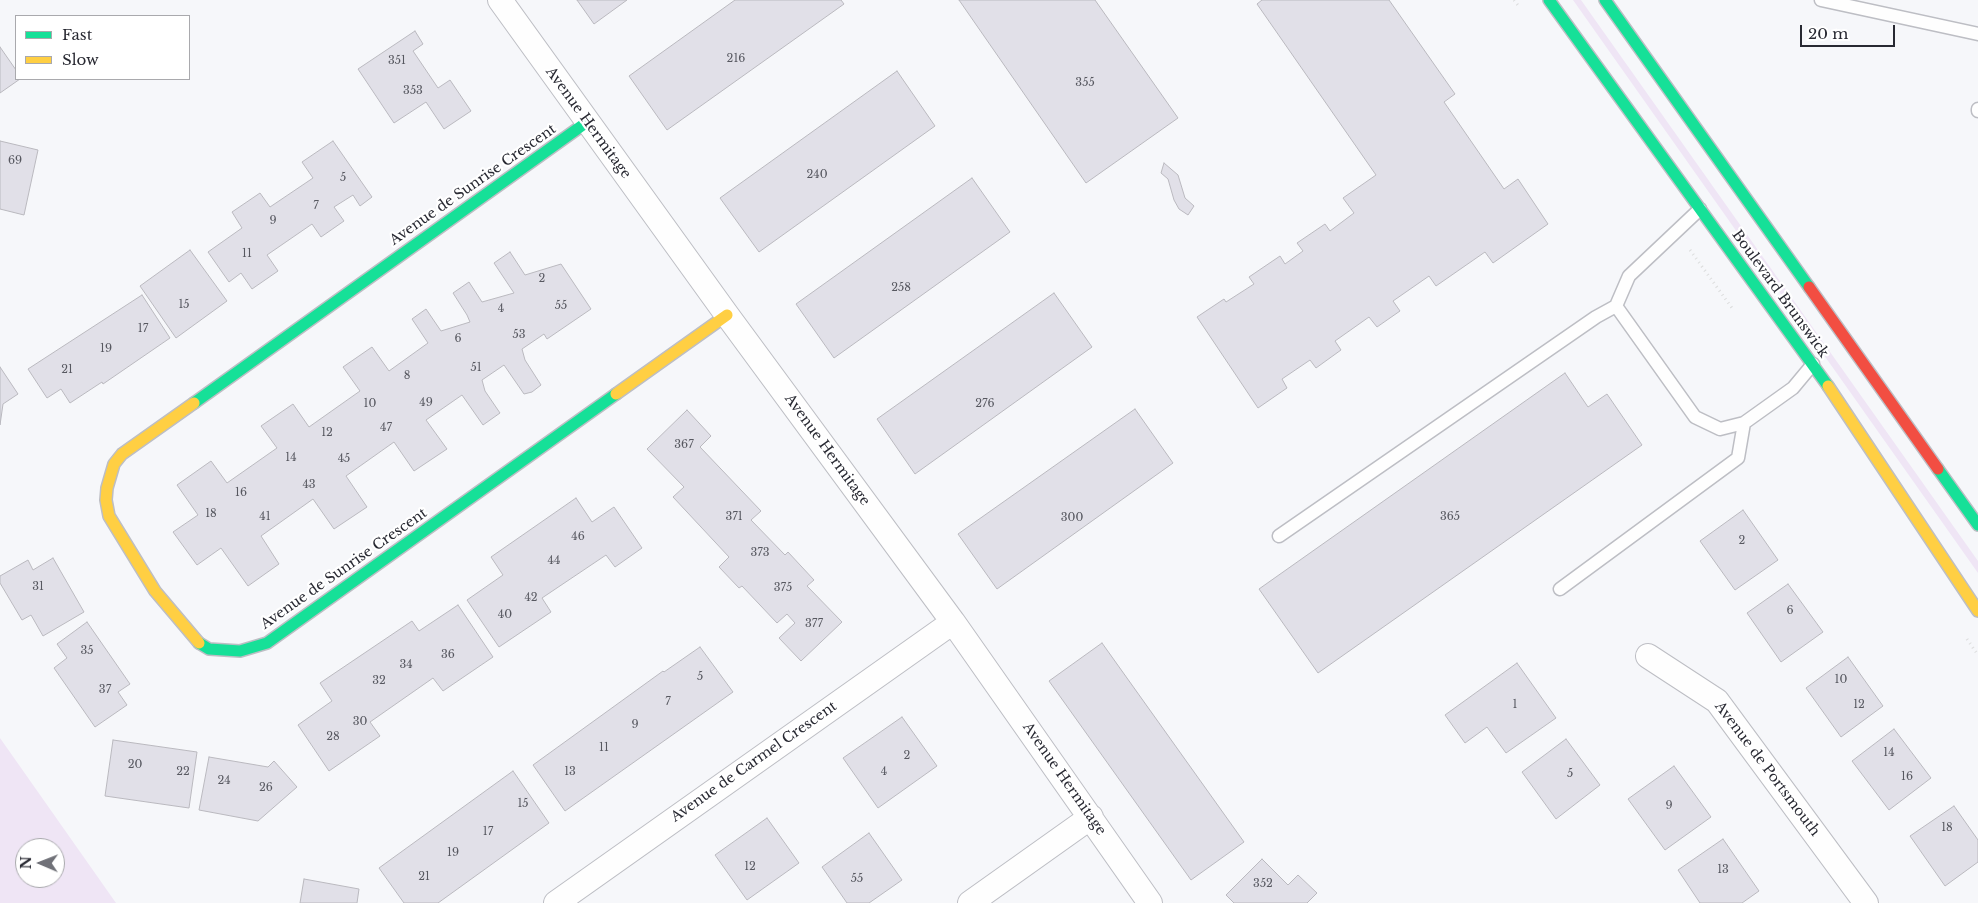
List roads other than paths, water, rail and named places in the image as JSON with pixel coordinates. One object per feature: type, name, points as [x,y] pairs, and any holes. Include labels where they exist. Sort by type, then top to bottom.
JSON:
[{"type":"street","name":"Avenue Hermitage","points":[[500,0],[727,315],[953,622],[1150,903]]},
{"type":"street","name":"Boulevard Brunswick","points":[[1549,0],[1813,364],[1977,609]]},
{"type":"street","name":"Boulevard Brunswick","points":[[1607,1],[1978,525]]},
{"type":"street","name":"Avenue de Sunrise Crescent","points":[[587,122],[122,454],[114,464],[107,488],[106,500],[109,516],[155,591],[196,641],[209,649],[240,651],[266,643],[727,315]]},
{"type":"street","name":"Avenue de Carmel Crescent","points":[[556,903],[953,622]]},
{"type":"street","name":"Avenue de Portsmouth","points":[[1648,656],[1717,701],[1866,903]]},
{"type":"street","points":[[970,903],[1091,817]]},
{"type":"lane","points":[[1821,0],[1978,34]]},
{"type":"lane","points":[[1278,536],[1596,317],[1616,306],[1629,276],[1700,209]]},
{"type":"lane","points":[[1616,306],[1695,417],[1720,429],[1744,423],[1793,388],[1813,364]]},
{"type":"lane","points":[[1560,589],[1738,458],[1744,423]]}]
